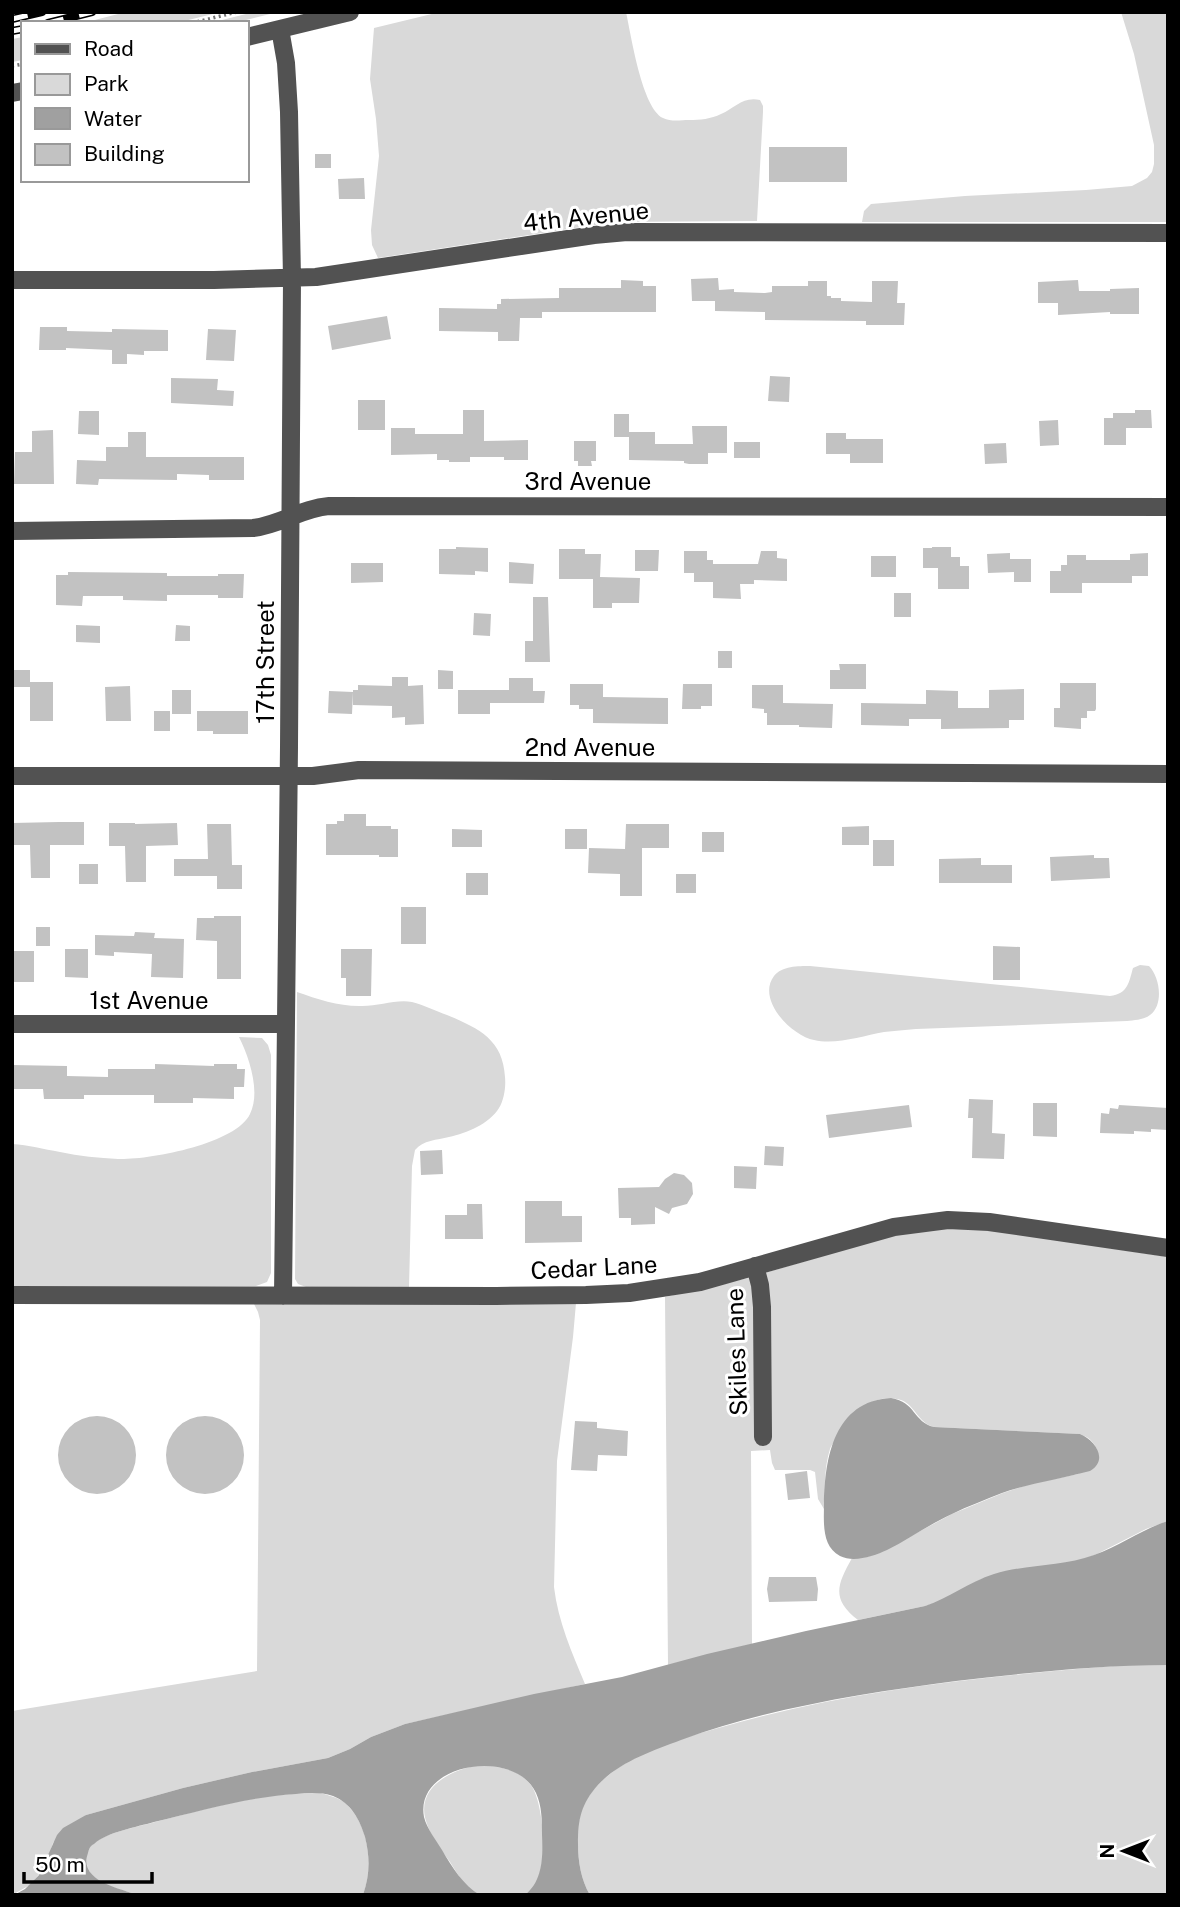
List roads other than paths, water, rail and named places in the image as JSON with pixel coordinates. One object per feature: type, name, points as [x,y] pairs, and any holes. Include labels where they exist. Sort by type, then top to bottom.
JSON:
[{"type":"street","points":[[248,37],[351,12]]},
{"type":"street","name":"17th Street","points":[[280,29],[286,63],[289,112],[292,279],[283,1296]]},
{"type":"street","name":"4th Avenue","points":[[12,280],[292,279],[338,275],[627,232],[1168,233]]},
{"type":"street","name":"3rd Avenue","points":[[12,531],[253,528],[290,518],[310,509],[329,506],[1168,506]]},
{"type":"street","name":"2nd Avenue","points":[[12,776],[320,775],[359,770],[1168,774]]},
{"type":"street","name":"1st Avenue","points":[[12,1024],[285,1024]]},
{"type":"street","name":"Cedar Lane","points":[[12,1295],[611,1294],[692,1283],[872,1232],[936,1220],[989,1222],[1168,1248]]},
{"type":"street","name":"Skiles Lane","points":[[755,1266],[762,1307],[763,1437]]},
{"type":"water","points":[[891,1398],[905,1404],[922,1421],[934,1427],[1080,1434],[1095,1445],[1099,1461],[1090,1471],[1002,1493],[970,1506],[876,1554],[858,1559],[846,1558],[829,1546],[825,1532],[825,1486],[831,1451],[845,1421],[857,1409]]},
{"type":"water","points":[[1168,1521],[1168,1665],[1035,1672],[887,1691],[782,1710],[659,1748],[636,1758],[606,1777],[584,1805],[578,1850],[582,1877],[590,1895],[525,1895],[535,1883],[541,1868],[542,1819],[539,1803],[536,1793],[525,1779],[508,1770],[489,1766],[468,1768],[450,1774],[434,1784],[425,1799],[424,1817],[429,1830],[458,1875],[480,1895],[363,1895],[368,1859],[360,1824],[350,1808],[339,1799],[314,1793],[260,1798],[207,1809],[122,1830],[106,1836],[92,1846],[86,1863],[94,1877],[138,1895],[14,1895],[25,1889],[39,1875],[57,1835],[63,1828],[86,1815],[183,1788],[328,1758],[405,1724],[622,1677],[707,1654],[925,1606],[994,1574],[1069,1562],[1094,1555]]},
{"type":"railway","points":[[12,19],[42,12]]},
{"type":"railway","points":[[56,21],[92,12]]},
{"type":"railway","points":[[12,31],[21,29]]}]
